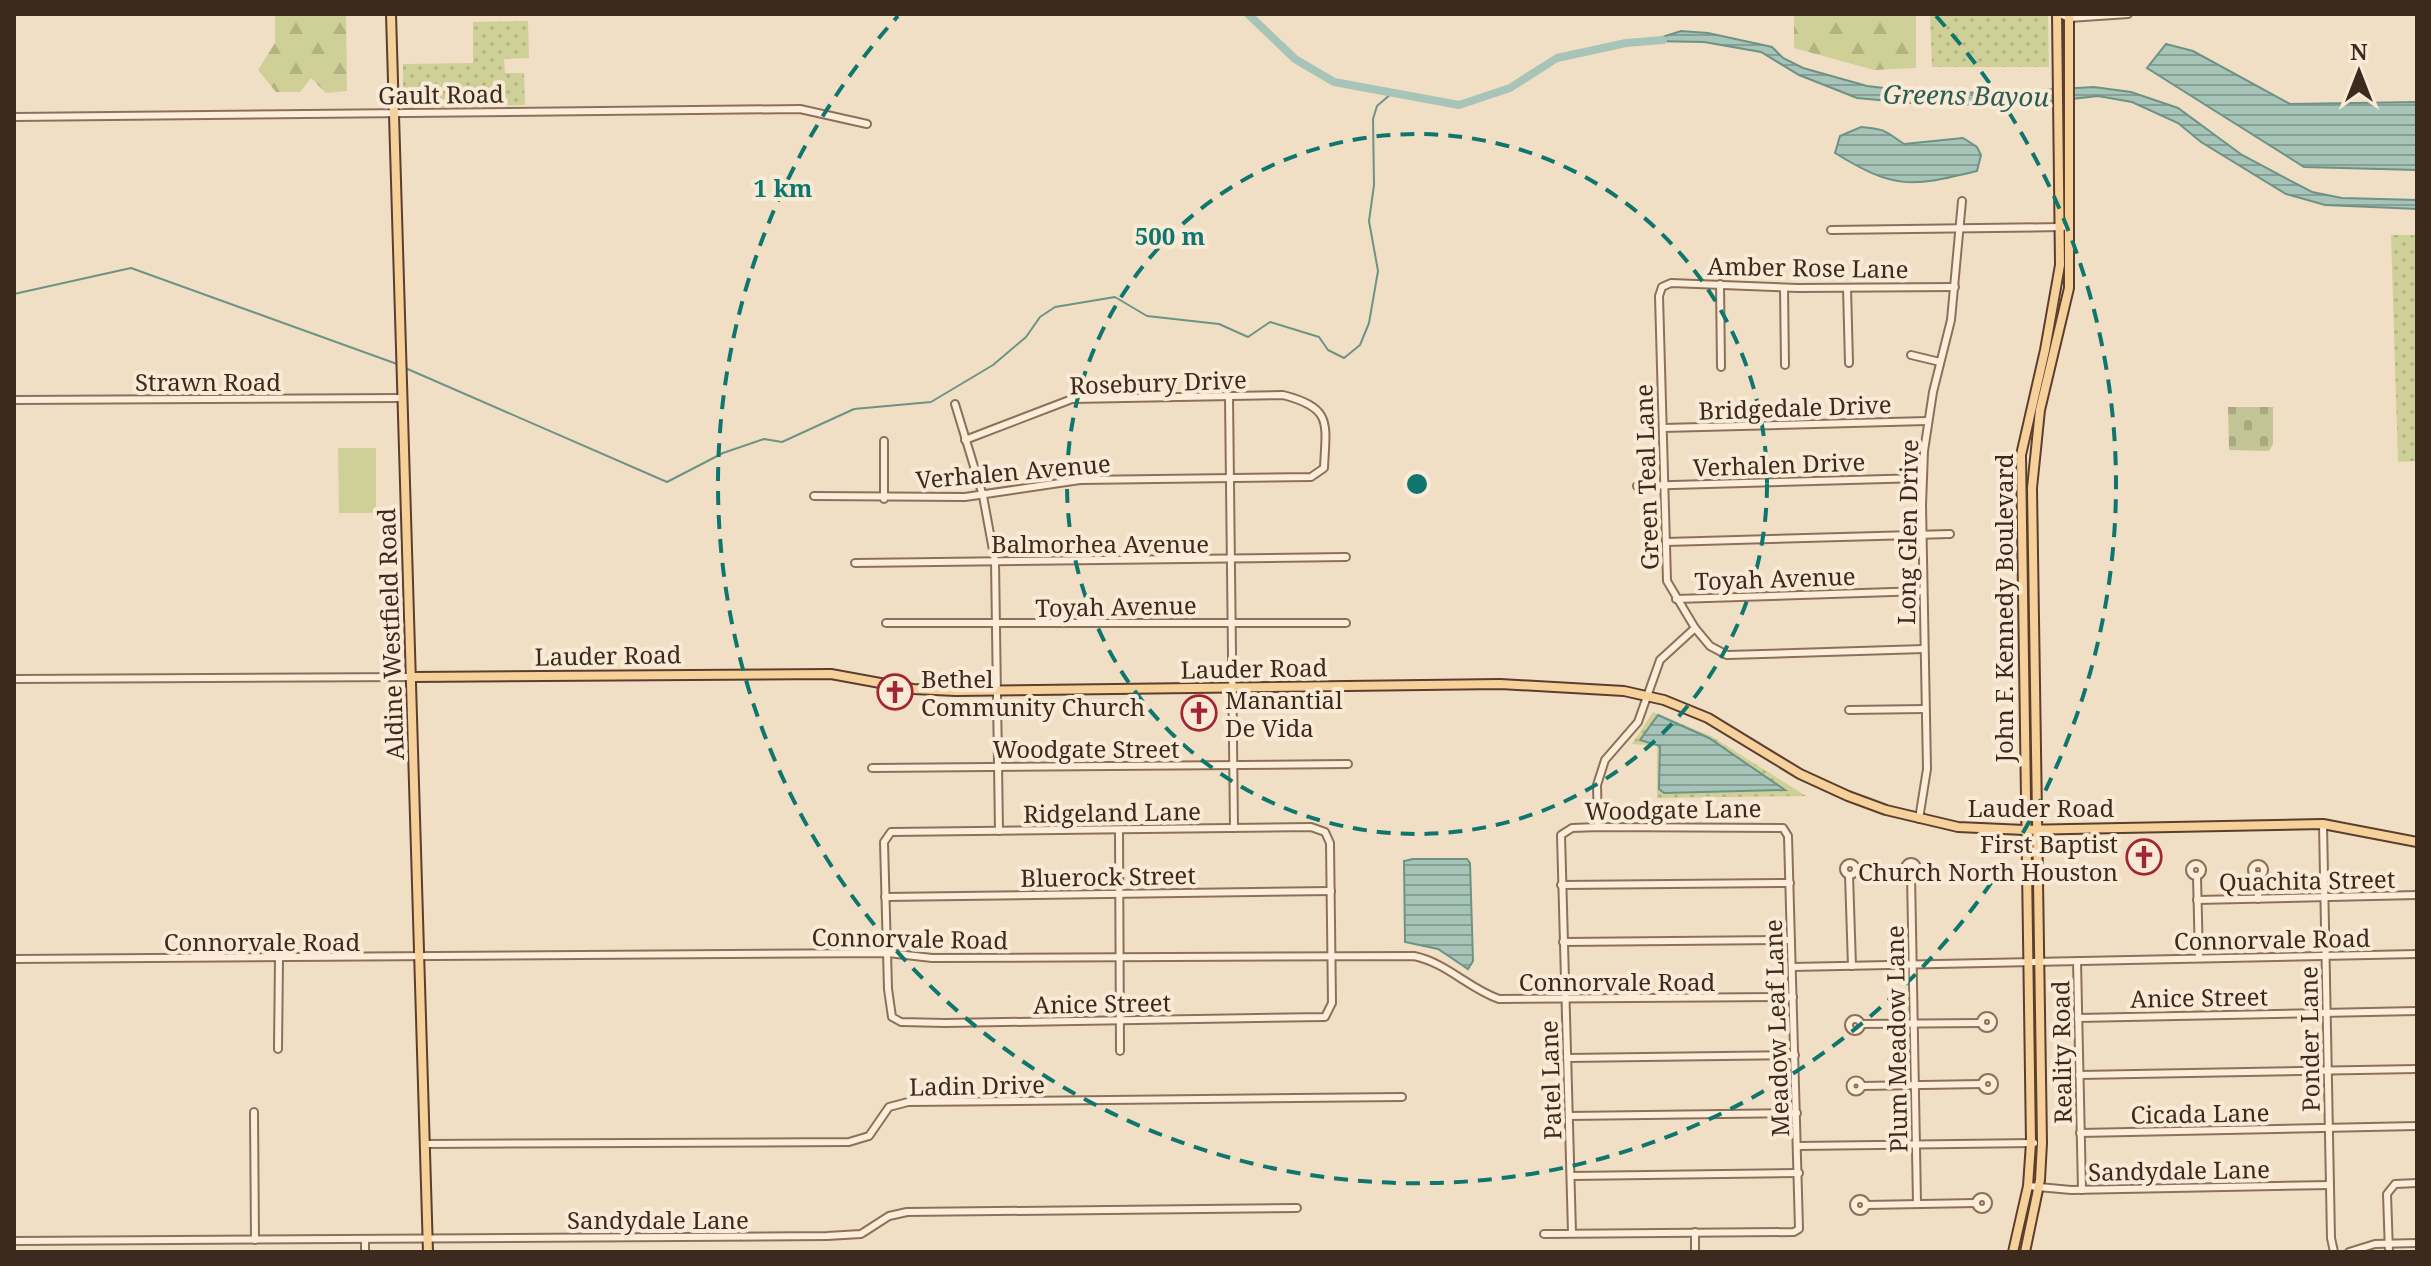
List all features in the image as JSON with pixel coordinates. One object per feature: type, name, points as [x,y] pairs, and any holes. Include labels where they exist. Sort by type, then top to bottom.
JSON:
[{"type":"main road","name":"Aldine Westfield Road","points":[[391,14],[428,1252]]},
{"type":"main road","name":"John F. Kennedy Boulevard","points":[[2013,1252],[2028,1186],[2031,1143],[2021,455],[2054,305],[2060,227],[2057,69],[2063,15]]},
{"type":"main road","name":"John F. Kennedy Boulevard","points":[[2025,1252],[2039,1188],[2042,1143],[2033,455],[2040,410],[2066,307],[2071,160],[2070,69],[2063,15]]},
{"type":"main road","points":[[2059,160],[2071,160]]},
{"type":"main road","points":[[2054,305],[2066,307]]},
{"type":"main road","points":[[2022,670],[2034,671]]},
{"type":"main road","name":"Lauder Road","points":[[412,677],[831,674],[913,689],[996,691],[1500,684],[1604,689],[1648,696],[1708,718],[1825,786],[1919,819],[1973,829],[2025,830],[2323,824],[2417,842]]},
{"type":"street","points":[[2063,15],[2128,14]]},
{"type":"street","name":"Gault Road","points":[[14,117],[800,109],[867,124]]},
{"type":"street","name":"Long Glen Drive","points":[[1919,819],[1927,769],[1922,478],[1927,421],[1955,287],[1962,201]]},
{"type":"street","points":[[1831,230],[2071,227]]},
{"type":"street","name":"Amber Rose Lane","points":[[1662,287],[1671,283],[1784,288],[1955,287]]},
{"type":"street","points":[[1720,284],[1721,367]]},
{"type":"street","name":"Green Teal Lane","points":[[1662,287],[1659,296],[1667,581],[1695,628],[1716,651],[1727,655],[1924,649]]},
{"type":"street","points":[[1784,288],[1785,365]]},
{"type":"street","points":[[1847,288],[1849,363]]},
{"type":"street","points":[[1911,355],[1940,362]]},
{"type":"street","name":"Rosebury Drive","points":[[965,440],[1072,399],[1283,395],[1311,402],[1323,417],[1326,433],[1324,468],[1311,477]]},
{"type":"street","points":[[1229,397],[1234,828]]},
{"type":"street","name":"Strawn Road","points":[[14,400],[403,398]]},
{"type":"street","points":[[955,404],[983,496],[995,561],[999,831]]},
{"type":"street","name":"Bridgedale Drive","points":[[1663,428],[1927,421]]},
{"type":"street","points":[[884,441],[884,499]]},
{"type":"street","name":"Verhalen Avenue","points":[[814,496],[884,499],[983,496],[1080,480],[1311,477]]},
{"type":"street","name":"Verhalen Drive","points":[[1637,486],[1922,478]]},
{"type":"street","points":[[1666,542],[1950,534]]},
{"type":"street","name":"Balmorhea Avenue","points":[[855,563],[1346,557]]},
{"type":"street","name":"Toyah Avenue","points":[[1676,599],[1923,591]]},
{"type":"street","name":"Toyah Avenue","points":[[886,623],[1346,623]]},
{"type":"street","points":[[1598,827],[1597,785],[1602,768],[1609,754],[1638,722],[1660,660],[1695,628]]},
{"type":"street","name":"Lauder Road","points":[[14,679],[412,677]]},
{"type":"street","points":[[1849,710],[1925,709]]},
{"type":"street","name":"Woodgate Street","points":[[872,768],[1348,764]]},
{"type":"street","name":"Ponder Lane","points":[[2323,824],[2334,1252]]},
{"type":"street","name":"Ridgeland Lane","points":[[885,897],[887,835],[896,832],[1311,827],[1325,832],[1330,843],[1331,891]]},
{"type":"street","name":"Woodgate Lane","points":[[1564,831],[1598,827],[1783,828]]},
{"type":"street","name":"Meadow Leaf Lane","points":[[1695,1232],[1799,1229],[1790,883],[1788,836],[1783,828]]},
{"type":"street","points":[[1119,830],[1120,1051]]},
{"type":"street","name":"Patel Lane","points":[[1564,831],[1560,838],[1572,1233]]},
{"type":"street","name":"Plum Meadow Lane","points":[[1911,874],[1917,1203]]},
{"type":"street","points":[[1849,875],[1852,966]]},
{"type":"street","points":[[2258,875],[2258,899]]},
{"type":"street","points":[[2197,877],[2199,958]]},
{"type":"street","points":[[1561,885],[1790,883]]},
{"type":"street","points":[[1331,891],[1331,955]]},
{"type":"street","name":"Bluerock Street","points":[[885,897],[1331,891]]},
{"type":"street","name":"Quachita Street","points":[[2197,900],[2417,895]]},
{"type":"street","points":[[885,897],[888,953]]},
{"type":"street","points":[[1563,942],[1791,940]]},
{"type":"street","name":"Connorvale Road","points":[[14,959],[888,953],[932,958],[1414,956],[1443,966],[1470,986],[1499,999],[1793,997]]},
{"type":"street","name":"Anice Street","points":[[888,953],[889,1004],[892,1017],[901,1022],[1318,1019],[1326,1016],[1332,1003],[1331,955]]},
{"type":"street","name":"Connorvale Road","points":[[1792,967],[2417,954]]},
{"type":"street","points":[[278,1049],[279,959]]},
{"type":"street","name":"Reality Road","points":[[2077,961],[2082,1190]]},
{"type":"street","name":"Anice Street","points":[[2078,1018],[2417,1011]]},
{"type":"street","points":[[1861,1024],[1981,1023]]},
{"type":"street","points":[[1567,1058],[1795,1055]]},
{"type":"street","points":[[2079,1075],[2417,1069]]},
{"type":"street","points":[[1862,1086],[1982,1084]]},
{"type":"street","name":"Ladin Drive","points":[[425,1144],[849,1142],[869,1136],[889,1107],[908,1102],[1402,1097]]},
{"type":"street","points":[[254,1112],[255,1240]]},
{"type":"street","points":[[1569,1116],[1797,1113]]},
{"type":"street","name":"Cicada Lane","points":[[2080,1133],[2417,1126]]},
{"type":"street","points":[[1798,1146],[2042,1143]]},
{"type":"street","points":[[1571,1176],[1799,1173]]},
{"type":"street","points":[[2389,1252],[2390,1188],[2395,1184],[2417,1183]]},
{"type":"street","name":"Sandydale Lane","points":[[2028,1186],[2082,1190],[2330,1185]]},
{"type":"street","points":[[1866,1205],[1976,1203]]},
{"type":"street","name":"Sandydale Lane","points":[[14,1241],[827,1236],[861,1234],[889,1216],[907,1212],[1297,1208]]},
{"type":"street","points":[[1544,1234],[1695,1232],[1695,1252]]},
{"type":"street","points":[[365,1239],[365,1252]]},
{"type":"street","points":[[115,1241],[115,1252]]},
{"type":"street","points":[[2349,1252],[2388,1244],[2417,1243]]},
{"type":"green space","points":[[275,14],[346,14],[347,91],[326,93],[311,78],[300,92],[276,92],[258,70],[275,43]]},
{"type":"green space","points":[[1794,14],[1916,14],[1916,68],[1874,70],[1794,48]]},
{"type":"green space","points":[[1930,14],[2048,14],[2049,67],[1932,67]]},
{"type":"green space","points":[[528,21],[529,58],[504,59],[505,73],[524,73],[525,105],[403,108],[403,64],[473,63],[473,22]]},
{"type":"green space","points":[[2391,235],[2417,235],[2417,461],[2398,462]]},
{"type":"green space","points":[[2228,407],[2273,407],[2273,444],[2269,451],[2229,450]]},
{"type":"green space","points":[[338,448],[376,448],[376,513],[339,513]]},
{"type":"green space","points":[[1653,712],[1711,736],[1806,796],[1657,798],[1657,746],[1632,744]]},
{"type":"water","points":[[1681,31],[1708,33],[1772,47],[1783,58],[1803,68],[1867,86],[1910,91],[1985,93],[2094,87],[2131,92],[2178,108],[2242,155],[2312,192],[2342,198],[2417,200],[2417,209],[2325,205],[2286,194],[2201,142],[2178,123],[2132,102],[2098,96],[2027,104],[1933,105],[1857,98],[1799,75],[1761,52],[1704,42],[1650,41]]},
{"type":"water","points":[[2166,44],[2193,51],[2290,104],[2417,102],[2417,170],[2304,167],[2147,68]]},
{"type":"water","points":[[1861,127],[1885,131],[1904,144],[1963,138],[1977,147],[1981,155],[1977,171],[1919,182],[1904,182],[1873,174],[1835,153],[1840,136]]},
{"type":"water","points":[[1658,715],[1709,738],[1785,790],[1664,793],[1659,789],[1660,746],[1640,740]]},
{"type":"water","points":[[1467,859],[1470,863],[1473,961],[1468,969],[1438,949],[1405,942],[1404,861]]},
{"type":"waterway","name":"Greens Bayou","points":[[1248,14],[1295,59],[1334,82],[1459,105],[1510,88],[1557,58],[1626,43],[1663,40]]},
{"type":"waterway","points":[[403,367],[667,482],[723,453],[764,439],[782,442],[854,409],[931,402],[993,365],[1026,337],[1040,317],[1055,307],[1115,297],[1147,316],[1219,324],[1248,337],[1270,322],[1319,337],[1328,350],[1344,358],[1360,345],[1369,323],[1378,271],[1369,221],[1374,185],[1373,119],[1377,106],[1392,93]]},
{"type":"waterway","points":[[14,294],[131,268],[397,364]]},
{"type":"place","name":"Bethel Community Church","points":[[895,692]]},
{"type":"place","name":"Manantial De Vida","points":[[1199,713]]},
{"type":"place","name":"First Baptist Church North Houston","points":[[2144,857]]}]
